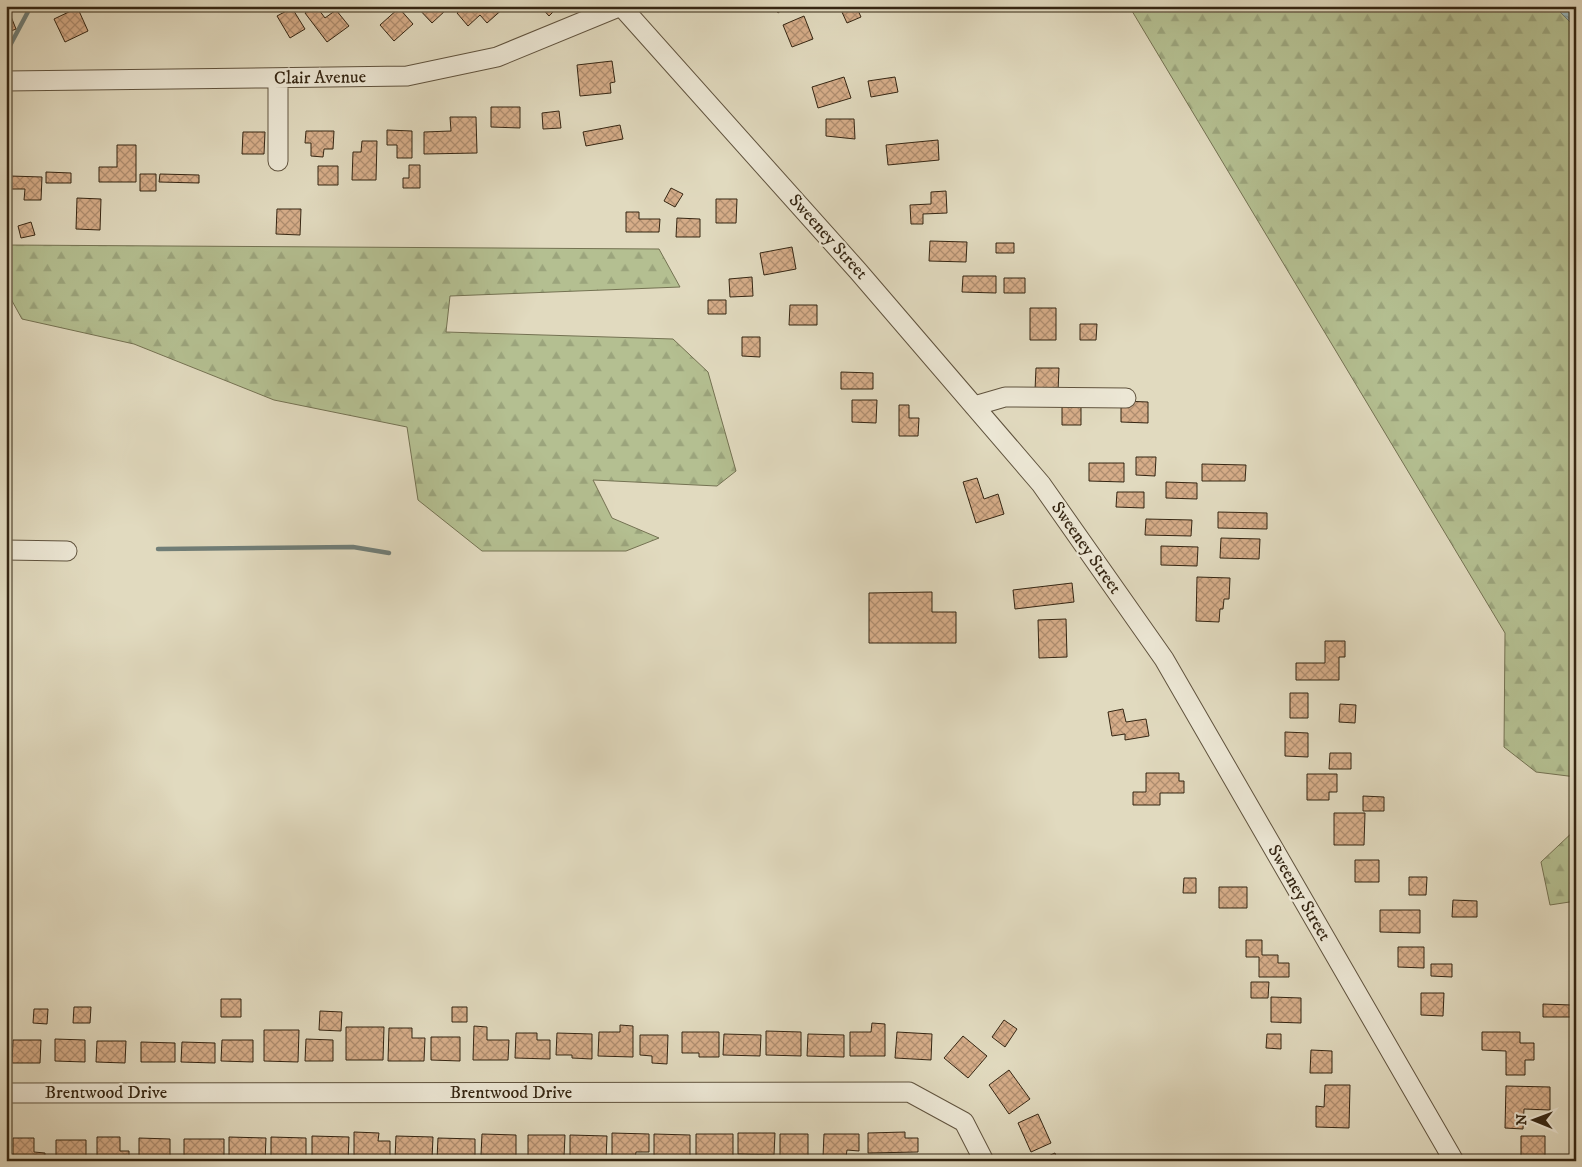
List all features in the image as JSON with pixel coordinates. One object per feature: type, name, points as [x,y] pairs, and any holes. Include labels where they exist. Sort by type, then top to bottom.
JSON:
[{"type":"street","name":"Clair Avenue","points":[[6,81],[416,75],[497,57],[621,6]]},
{"type":"street","name":"Sweeney Street","points":[[621,6],[851,263],[1041,484],[1164,658],[1454,1161]]},
{"type":"street","points":[[278,78],[278,162]]},
{"type":"street","points":[[974,406],[1005,397],[1126,398]]},
{"type":"street","points":[[6,550],[67,551]]},
{"type":"street","name":"Brentwood Drive","points":[[6,1093],[909,1092],[964,1122],[984,1161]]},
{"type":"green space","points":[[1129,6],[1554,6],[1576,28],[1576,777],[1536,772],[1504,747],[1505,633]]},
{"type":"green space","points":[[6,245],[659,249],[680,287],[450,296],[446,332],[673,339],[708,372],[736,471],[717,486],[593,480],[612,518],[659,538],[626,551],[482,551],[418,500],[407,427],[274,400],[134,344],[22,319],[6,290]]},
{"type":"green space","points":[[1576,829],[1576,901],[1550,905],[1541,862]]},
{"type":"water","points":[[1554,6],[1576,6],[1576,28]]},
{"type":"building","points":[[73,6],[89,6],[79,11],[88,31],[65,42],[54,19],[75,9]]},
{"type":"building","points":[[313,6],[316,6],[325,18],[336,10],[349,26],[327,42],[305,13]]},
{"type":"building","points":[[416,6],[443,6],[446,10],[432,23]]},
{"type":"building","points":[[465,6],[505,7],[487,23],[480,15],[468,26],[457,13]]},
{"type":"building","points":[[540,6],[559,6],[549,16]]},
{"type":"building","points":[[773,6],[787,6],[778,13]]},
{"type":"building","points":[[850,6],[856,6],[861,17],[847,23],[841,10]]},
{"type":"building","points":[[292,8],[305,29],[290,38],[277,16]]},
{"type":"building","points":[[399,8],[413,24],[394,41],[380,25]]},
{"type":"building","points":[[10,14],[16,29],[6,33],[6,16]]},
{"type":"building","points":[[804,16],[813,39],[792,47],[783,25]]},
{"type":"building","points":[[612,61],[615,82],[610,83],[611,93],[580,96],[577,65]]},
{"type":"building","points":[[844,77],[851,98],[818,108],[812,87]]},
{"type":"building","points":[[895,77],[898,92],[871,97],[868,81]]},
{"type":"building","points":[[491,107],[520,107],[520,128],[491,127]]},
{"type":"building","points":[[559,111],[561,128],[543,129],[542,113]]},
{"type":"building","points":[[450,117],[476,117],[477,153],[424,154],[424,132],[451,131]]},
{"type":"building","points":[[826,119],[854,119],[855,139],[826,136]]},
{"type":"building","points":[[620,125],[623,139],[586,146],[583,132]]},
{"type":"building","points":[[387,130],[412,131],[412,158],[397,158],[397,145],[387,145]]},
{"type":"building","points":[[306,131],[334,131],[333,149],[324,149],[323,157],[311,156],[311,143],[305,143]]},
{"type":"building","points":[[243,132],[265,132],[264,154],[242,154]]},
{"type":"building","points":[[938,140],[939,160],[888,165],[886,145]]},
{"type":"building","points":[[362,141],[377,141],[376,180],[352,180],[353,152],[361,152]]},
{"type":"building","points":[[117,145],[136,145],[136,182],[99,182],[99,167],[117,167]]},
{"type":"building","points":[[409,165],[420,165],[420,188],[403,188],[403,178],[409,178]]},
{"type":"building","points":[[318,166],[338,166],[338,185],[318,185]]},
{"type":"building","points":[[46,172],[71,173],[71,183],[46,183]]},
{"type":"building","points":[[140,174],[156,174],[156,191],[140,191]]},
{"type":"building","points":[[160,174],[199,175],[199,183],[159,182]]},
{"type":"building","points":[[10,176],[42,177],[41,200],[24,200],[25,189],[10,189]]},
{"type":"building","points":[[671,188],[683,194],[675,207],[664,201]]},
{"type":"building","points":[[946,191],[947,213],[923,214],[923,224],[911,224],[910,205],[931,204],[931,192]]},
{"type":"building","points":[[77,198],[101,199],[100,230],[76,229]]},
{"type":"building","points":[[716,199],[737,199],[736,223],[716,223]]},
{"type":"building","points":[[277,209],[301,209],[300,235],[276,234]]},
{"type":"building","points":[[626,212],[639,212],[639,219],[660,219],[659,232],[626,232]]},
{"type":"building","points":[[677,218],[700,219],[700,237],[676,237]]},
{"type":"building","points":[[31,222],[35,235],[21,238],[18,226]]},
{"type":"building","points":[[930,241],[967,242],[966,262],[929,261]]},
{"type":"building","points":[[996,243],[1014,243],[1014,253],[996,253]]},
{"type":"building","points":[[792,247],[796,269],[764,275],[760,253]]},
{"type":"building","points":[[963,276],[996,276],[996,293],[962,292]]},
{"type":"building","points":[[752,277],[753,296],[730,297],[729,279]]},
{"type":"building","points":[[1004,278],[1025,278],[1025,293],[1004,293]]},
{"type":"building","points":[[708,300],[726,300],[726,314],[708,314]]},
{"type":"building","points":[[790,305],[817,305],[817,325],[789,325]]},
{"type":"building","points":[[1030,308],[1056,308],[1056,340],[1030,340]]},
{"type":"building","points":[[1080,324],[1097,324],[1096,340],[1080,340]]},
{"type":"building","points":[[742,337],[760,337],[760,357],[742,356]]},
{"type":"building","points":[[1036,368],[1059,368],[1058,391],[1035,390]]},
{"type":"building","points":[[841,372],[873,373],[873,389],[841,389]]},
{"type":"building","points":[[852,400],[877,400],[876,423],[852,422]]},
{"type":"building","points":[[1121,401],[1148,402],[1148,423],[1121,422]]},
{"type":"building","points":[[1062,403],[1081,403],[1081,425],[1062,425]]},
{"type":"building","points":[[899,405],[909,405],[909,418],[919,418],[918,436],[899,436]]},
{"type":"building","points":[[1136,457],[1156,457],[1155,476],[1136,475]]},
{"type":"building","points":[[1089,463],[1124,463],[1124,482],[1089,481]]},
{"type":"building","points":[[1202,464],[1246,465],[1245,481],[1202,481]]},
{"type":"building","points":[[977,478],[984,499],[998,494],[1004,514],[976,523],[963,482]]},
{"type":"building","points":[[1166,482],[1197,483],[1197,499],[1166,498]]},
{"type":"building","points":[[1117,492],[1144,492],[1144,508],[1116,507]]},
{"type":"building","points":[[1218,512],[1267,513],[1267,529],[1218,528]]},
{"type":"building","points":[[1146,519],[1192,520],[1191,536],[1145,535]]},
{"type":"building","points":[[1221,538],[1260,539],[1259,559],[1220,558]]},
{"type":"building","points":[[1161,546],[1198,547],[1197,566],[1161,565]]},
{"type":"building","points":[[1197,577],[1230,578],[1229,599],[1224,599],[1223,609],[1220,609],[1219,622],[1196,621]]},
{"type":"building","points":[[1072,583],[1074,602],[1015,609],[1013,590]]},
{"type":"building","points":[[932,592],[932,612],[956,612],[956,643],[869,643],[869,593]]},
{"type":"building","points":[[1066,619],[1067,657],[1039,658],[1038,620]]},
{"type":"building","points":[[1325,641],[1345,641],[1345,657],[1339,657],[1339,680],[1296,680],[1296,663],[1325,663]]},
{"type":"building","points":[[1290,693],[1308,693],[1308,718],[1290,718]]},
{"type":"building","points":[[1340,704],[1356,705],[1355,723],[1339,722]]},
{"type":"building","points":[[1123,709],[1126,722],[1146,719],[1149,736],[1125,740],[1125,734],[1112,736],[1108,712]]},
{"type":"building","points":[[1285,732],[1308,733],[1308,757],[1285,756]]},
{"type":"building","points":[[1330,753],[1351,753],[1351,769],[1329,769]]},
{"type":"building","points":[[1146,773],[1179,773],[1179,781],[1184,781],[1184,793],[1160,793],[1160,805],[1133,805],[1133,792],[1146,792]]},
{"type":"building","points":[[1307,774],[1337,774],[1337,792],[1329,792],[1329,800],[1307,800]]},
{"type":"building","points":[[1363,796],[1384,797],[1384,811],[1363,811]]},
{"type":"building","points":[[1334,813],[1365,813],[1364,845],[1334,845]]},
{"type":"building","points":[[1355,860],[1379,860],[1379,882],[1355,882]]},
{"type":"building","points":[[1409,877],[1427,877],[1426,895],[1409,895]]},
{"type":"building","points":[[1184,878],[1196,878],[1196,893],[1183,893]]},
{"type":"building","points":[[1219,887],[1247,887],[1247,908],[1219,908]]},
{"type":"building","points":[[1453,900],[1477,901],[1477,917],[1452,917]]},
{"type":"building","points":[[1380,910],[1420,910],[1420,933],[1380,932]]},
{"type":"building","points":[[1246,940],[1262,940],[1262,955],[1278,955],[1278,963],[1289,963],[1289,977],[1259,977],[1259,957],[1246,957]]},
{"type":"building","points":[[1398,947],[1424,947],[1424,968],[1398,967]]},
{"type":"building","points":[[1431,964],[1452,964],[1452,977],[1431,976]]},
{"type":"building","points":[[1251,982],[1269,982],[1268,998],[1251,998]]},
{"type":"building","points":[[1421,993],[1444,993],[1443,1016],[1421,1015]]},
{"type":"building","points":[[1271,997],[1301,998],[1301,1023],[1271,1022]]},
{"type":"building","points":[[221,999],[241,999],[241,1017],[221,1017]]},
{"type":"building","points":[[1543,1004],[1571,1005],[1571,1017],[1543,1017]]},
{"type":"building","points":[[74,1007],[91,1007],[90,1023],[73,1023]]},
{"type":"building","points":[[452,1007],[467,1007],[467,1022],[452,1022]]},
{"type":"building","points":[[34,1009],[48,1009],[47,1024],[33,1023]]},
{"type":"building","points":[[320,1011],[342,1012],[341,1031],[319,1030]]},
{"type":"building","points":[[1004,1020],[1017,1029],[1005,1047],[992,1037]]},
{"type":"building","points":[[872,1023],[885,1024],[885,1056],[850,1056],[850,1032],[871,1032]]},
{"type":"building","points":[[620,1025],[633,1026],[633,1057],[598,1056],[599,1032],[620,1032]]},
{"type":"building","points":[[474,1026],[487,1027],[487,1040],[509,1040],[508,1060],[473,1060]]},
{"type":"building","points":[[346,1027],[384,1027],[383,1060],[346,1060]]},
{"type":"building","points":[[389,1028],[412,1028],[412,1038],[425,1038],[424,1061],[388,1061]]},
{"type":"building","points":[[264,1030],[299,1030],[298,1062],[264,1061]]},
{"type":"building","points":[[766,1031],[801,1032],[801,1056],[766,1055]]},
{"type":"building","points":[[682,1032],[719,1032],[719,1057],[699,1057],[699,1053],[682,1053]]},
{"type":"building","points":[[897,1032],[932,1034],[931,1060],[895,1058]]},
{"type":"building","points":[[1482,1032],[1520,1032],[1520,1043],[1534,1043],[1534,1060],[1525,1060],[1525,1075],[1506,1075],[1506,1051],[1482,1050]]},
{"type":"building","points":[[516,1033],[537,1033],[537,1040],[550,1040],[550,1059],[515,1058]]},
{"type":"building","points":[[557,1033],[592,1034],[592,1059],[572,1058],[572,1055],[556,1055]]},
{"type":"building","points":[[724,1034],[761,1035],[760,1056],[723,1055]]},
{"type":"building","points":[[808,1034],[844,1035],[844,1057],[807,1056]]},
{"type":"building","points":[[1267,1034],[1281,1034],[1281,1049],[1266,1048]]},
{"type":"building","points":[[640,1035],[668,1035],[667,1064],[652,1063],[652,1056],[640,1055]]},
{"type":"building","points":[[963,1036],[987,1056],[968,1078],[944,1058]]},
{"type":"building","points":[[431,1037],[460,1037],[460,1061],[431,1060]]},
{"type":"building","points":[[55,1039],[85,1040],[85,1062],[55,1061]]},
{"type":"building","points":[[306,1039],[333,1040],[333,1061],[305,1061]]},
{"type":"building","points":[[13,1040],[41,1040],[40,1063],[12,1063]]},
{"type":"building","points":[[222,1040],[253,1040],[253,1062],[221,1061]]},
{"type":"building","points":[[97,1041],[126,1041],[125,1063],[96,1062]]},
{"type":"building","points":[[141,1042],[175,1043],[175,1062],[141,1062]]},
{"type":"building","points":[[182,1042],[215,1043],[215,1063],[181,1062]]},
{"type":"building","points":[[1311,1050],[1332,1051],[1332,1073],[1310,1073]]},
{"type":"building","points":[[1009,1070],[1030,1099],[1009,1114],[989,1085]]},
{"type":"building","points":[[1325,1085],[1350,1085],[1349,1128],[1316,1127],[1316,1106],[1324,1107]]},
{"type":"building","points":[[1506,1086],[1550,1087],[1550,1110],[1524,1109],[1523,1129],[1505,1128]]},
{"type":"building","points":[[1038,1114],[1051,1143],[1031,1152],[1018,1123]]},
{"type":"building","points":[[354,1132],[379,1133],[378,1141],[390,1141],[390,1160],[354,1160]]},
{"type":"building","points":[[905,1132],[905,1138],[918,1138],[918,1152],[868,1153],[868,1133]]},
{"type":"building","points":[[612,1133],[649,1134],[649,1152],[636,1152],[635,1159],[612,1159]]},
{"type":"building","points":[[738,1133],[775,1133],[774,1155],[738,1154]]},
{"type":"building","points":[[482,1134],[516,1135],[516,1156],[481,1155]]},
{"type":"building","points":[[654,1134],[690,1135],[690,1157],[677,1157],[677,1161],[654,1161]]},
{"type":"building","points":[[696,1134],[733,1134],[733,1156],[722,1156],[722,1161],[707,1161],[707,1156],[696,1156]]},
{"type":"building","points":[[780,1134],[808,1134],[808,1161],[780,1161]]},
{"type":"building","points":[[824,1134],[859,1134],[859,1151],[847,1150],[846,1157],[823,1157]]},
{"type":"building","points":[[528,1135],[565,1135],[564,1157],[528,1157]]},
{"type":"building","points":[[570,1135],[607,1136],[606,1159],[570,1158]]},
{"type":"building","points":[[312,1136],[349,1137],[348,1161],[312,1158]]},
{"type":"building","points":[[396,1136],[433,1137],[432,1159],[395,1158]]},
{"type":"building","points":[[1521,1136],[1545,1136],[1545,1160],[1552,1161],[1521,1161]]},
{"type":"building","points":[[97,1137],[120,1137],[120,1151],[129,1151],[129,1161],[97,1161]]},
{"type":"building","points":[[229,1137],[266,1138],[265,1161],[229,1159]]},
{"type":"building","points":[[271,1137],[306,1138],[306,1161],[271,1159]]},
{"type":"building","points":[[13,1138],[34,1138],[34,1152],[45,1153],[45,1161],[13,1161]]},
{"type":"building","points":[[139,1138],[170,1139],[170,1161],[139,1161]]},
{"type":"building","points":[[438,1138],[475,1139],[475,1159],[437,1159]]},
{"type":"building","points":[[184,1139],[224,1139],[224,1157],[216,1157],[216,1161],[184,1161]]},
{"type":"building","points":[[56,1140],[86,1140],[86,1161],[56,1161]]},
{"type":"building","points":[[1055,1153],[1058,1161],[1037,1161]]},
{"type":"waterway","points":[[6,53],[31,6]]},
{"type":"waterway","points":[[158,549],[353,547],[389,553]]}]
